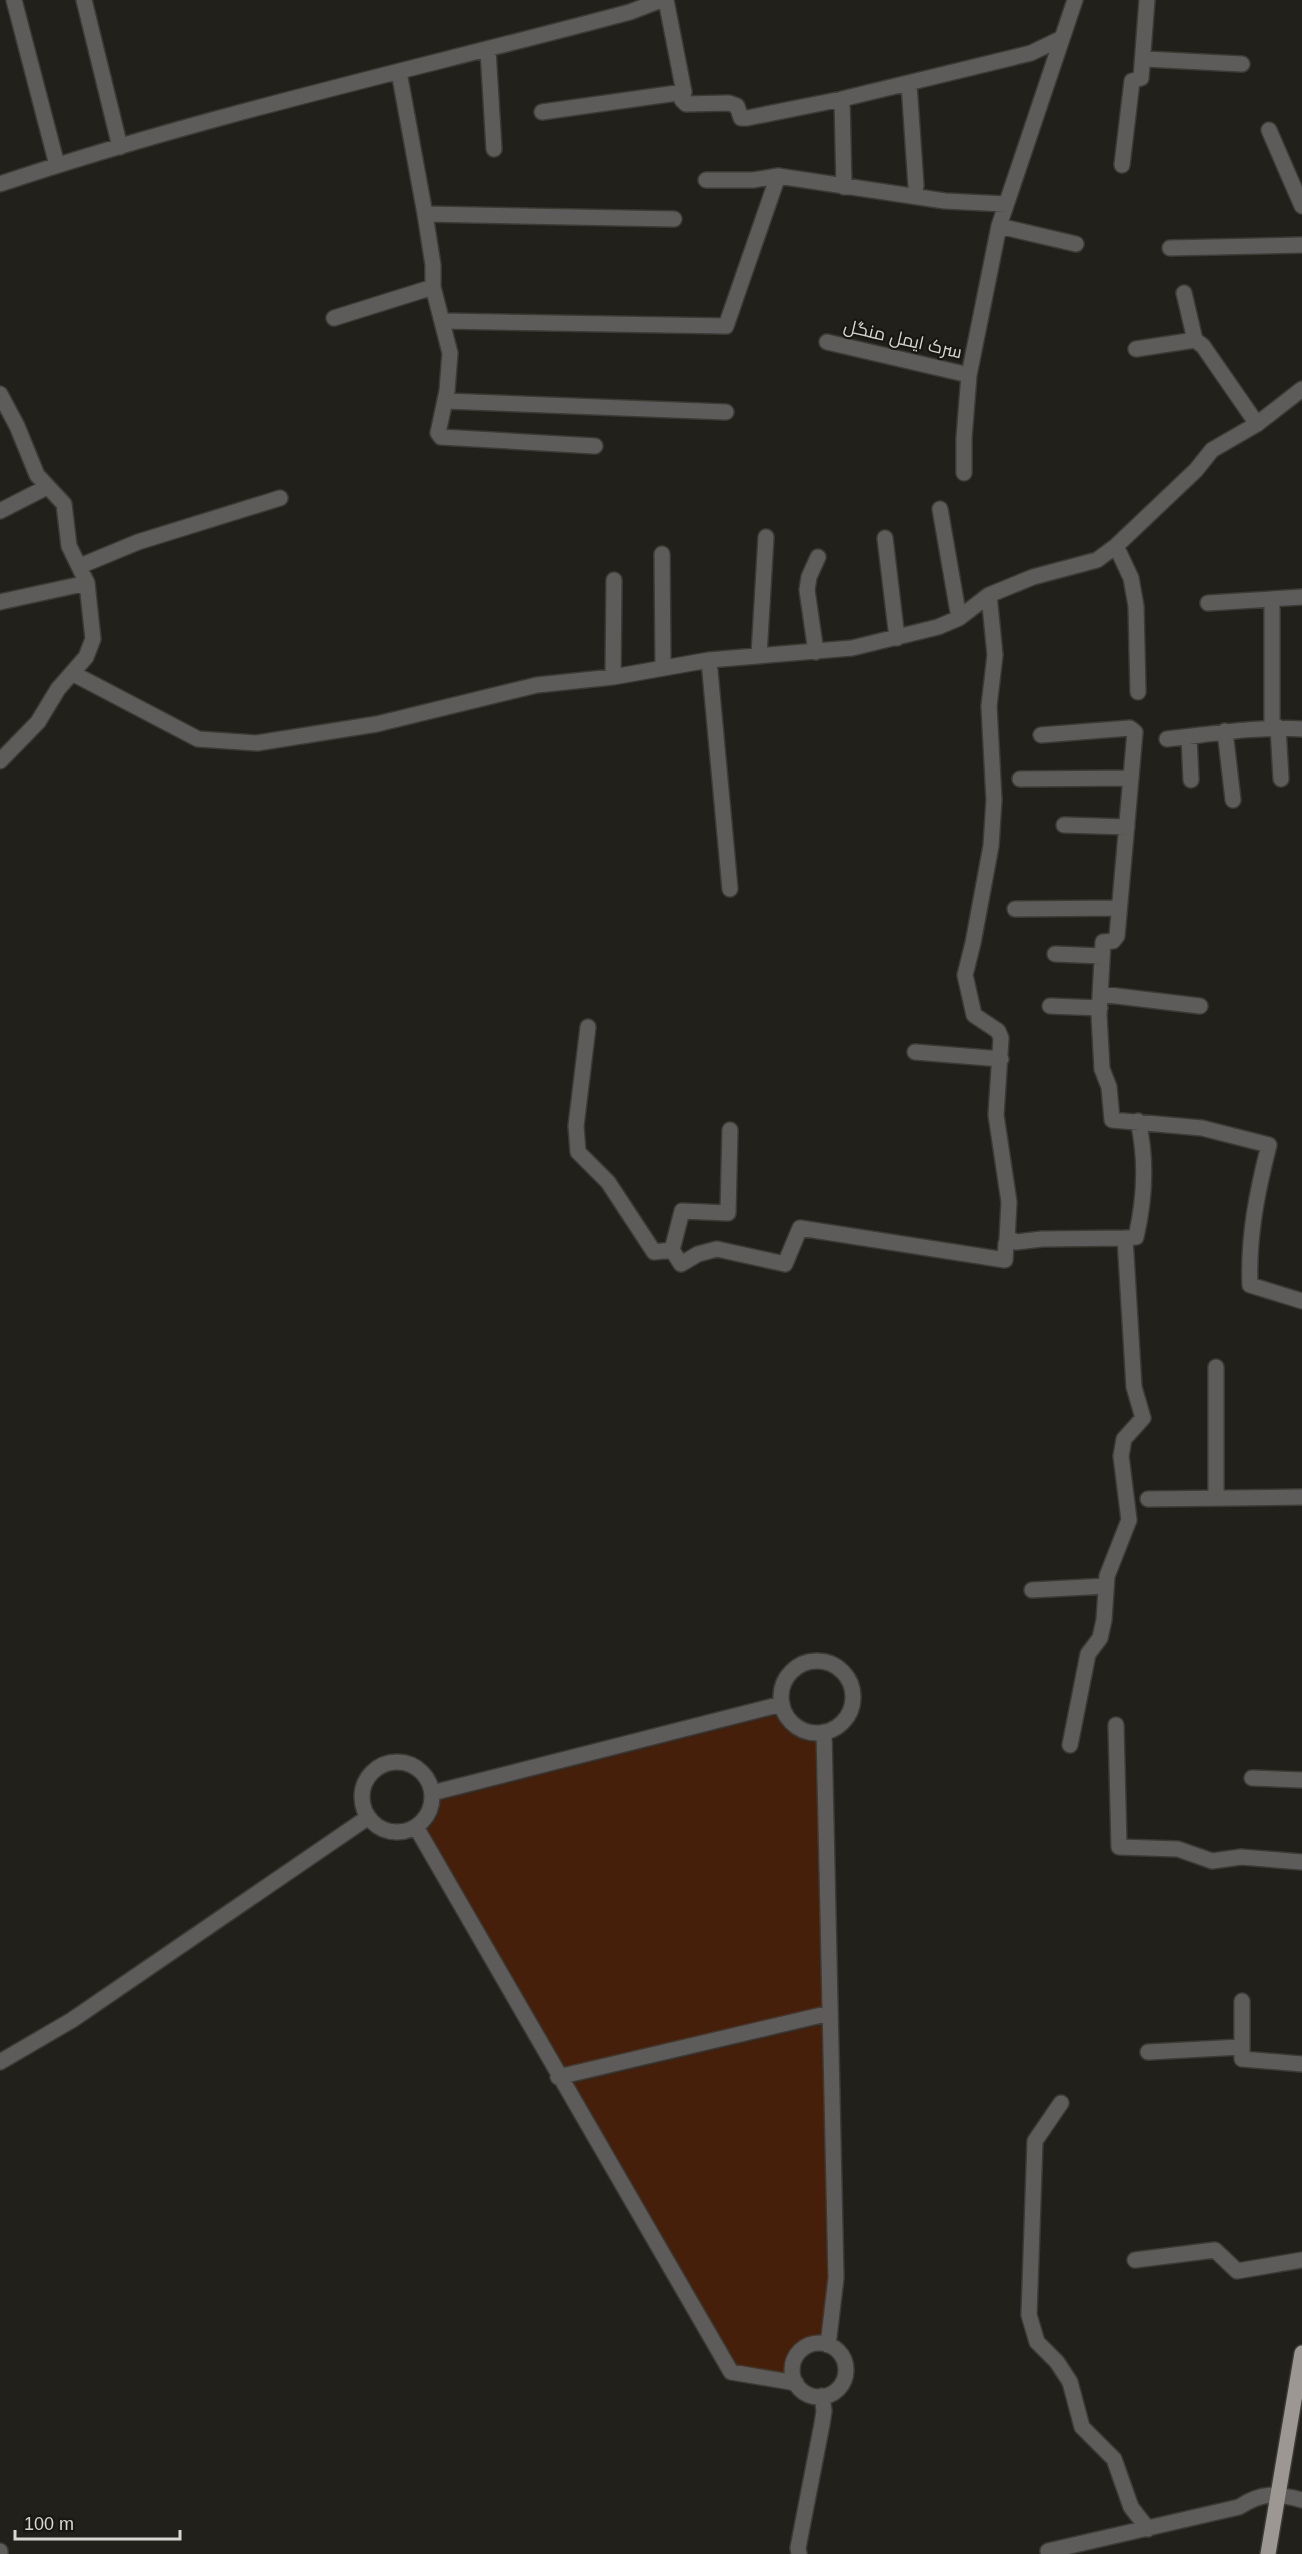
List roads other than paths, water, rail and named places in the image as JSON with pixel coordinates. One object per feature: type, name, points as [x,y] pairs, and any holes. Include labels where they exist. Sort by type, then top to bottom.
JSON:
[{"type":"main road","points":[[1268,2554],[1302,2353]]},
{"type":"street","points":[[14,0],[57,165]]},
{"type":"street","points":[[84,0],[120,147]]},
{"type":"street","points":[[0,184],[120,147],[488,50],[629,6],[661,0]]},
{"type":"street","points":[[666,0],[684,92],[682,100],[686,104],[729,103],[737,106],[741,118],[909,84],[1031,53],[1060,39]]},
{"type":"street","points":[[964,473],[969,375],[999,226],[1075,0]]},
{"type":"street","points":[[1122,165],[1132,81],[1141,78],[1144,59],[1148,0]]},
{"type":"street","points":[[488,50],[494,149]]},
{"type":"street","points":[[1144,59],[1242,64]]},
{"type":"street","points":[[399,72],[425,214],[434,287],[450,353],[445,401],[438,433],[441,437],[595,446]]},
{"type":"street","points":[[909,84],[915,186]]},
{"type":"street","points":[[542,112],[684,92]]},
{"type":"street","points":[[842,99],[844,187]]},
{"type":"street","points":[[1269,130],[1302,206]]},
{"type":"street","points":[[706,180],[753,180],[777,176],[945,201],[1006,204]]},
{"type":"street","points":[[443,321],[726,326],[777,176]]},
{"type":"street","points":[[425,214],[674,219]]},
{"type":"street","points":[[999,226],[1076,244]]},
{"type":"street","points":[[1170,248],[1302,245]]},
{"type":"street","points":[[334,318],[434,287]]},
{"type":"street","points":[[1184,293],[1195,340],[1203,346],[1257,424]]},
{"type":"street","points":[[1136,349],[1195,340]]},
{"type":"street","name":"سرک ایمل منگل","points":[[827,342],[969,375]]},
{"type":"street","points":[[72,673],[198,739],[257,743],[377,724],[537,685],[613,677],[663,666],[709,660],[852,648],[897,638],[938,627],[959,618],[989,595],[1033,577],[1097,560],[1116,546],[1196,470],[1212,450],[1257,424],[1302,389]]},
{"type":"street","points":[[0,394],[17,426],[37,475],[64,504],[69,546],[87,583],[93,639],[86,657],[58,689],[39,722],[0,761]]},
{"type":"street","points":[[445,401],[726,412]]},
{"type":"street","points":[[0,511],[47,487]]},
{"type":"street","points":[[80,566],[138,542],[279,498]]},
{"type":"street","points":[[940,509],[959,618]]},
{"type":"street","points":[[759,655],[766,537]]},
{"type":"street","points":[[885,538],[897,638]]},
{"type":"street","points":[[1116,546],[1131,578],[1136,606],[1138,692]]},
{"type":"street","points":[[662,554],[663,666]]},
{"type":"street","points":[[816,652],[807,590],[809,577],[818,557]]},
{"type":"street","points":[[613,677],[614,580]]},
{"type":"street","points":[[0,602],[87,583]]},
{"type":"street","points":[[730,1130],[728,1213],[682,1211],[672,1250],[681,1264],[698,1254],[717,1249],[785,1264],[800,1228],[1005,1260],[1009,1202],[996,1115],[1001,1038],[998,1031],[974,1015],[965,975],[991,846],[994,800],[989,706],[995,655],[989,595]]},
{"type":"street","points":[[1209,603],[1302,597]]},
{"type":"street","points":[[1272,599],[1275,727],[1281,779]]},
{"type":"street","points":[[709,660],[730,888]]},
{"type":"street","points":[[1167,739],[1225,730],[1275,727],[1302,729]]},
{"type":"street","points":[[1041,735],[1133,729],[1136,736],[1116,939],[1103,942],[1102,956],[1100,1001],[1102,1069],[1108,1087],[1112,1120],[1202,1128],[1269,1145],[1250,1240],[1250,1286],[1302,1301]]},
{"type":"street","points":[[1225,730],[1233,800]]},
{"type":"street","points":[[1189,737],[1191,780]]},
{"type":"street","points":[[1020,779],[1131,778]]},
{"type":"street","points":[[1064,825],[1127,827]]},
{"type":"street","points":[[1015,909],[1119,908]]},
{"type":"street","points":[[1055,954],[1102,956]]},
{"type":"street","points":[[1050,1006],[1100,1001],[1200,1006]]},
{"type":"street","points":[[588,1027],[576,1126],[578,1152],[608,1182],[654,1252],[672,1250]]},
{"type":"street","points":[[915,1052],[1001,1059]]},
{"type":"street","points":[[1007,1240],[1016,1242],[1136,1236],[1143,1205],[1144,1146],[1138,1121]]},
{"type":"street","points":[[1070,1745],[1088,1654],[1100,1638],[1104,1620],[1106,1586],[1112,1560],[1129,1520],[1121,1456],[1124,1439],[1143,1419],[1134,1387],[1125,1238]]},
{"type":"street","points":[[1216,1367],[1216,1497]]},
{"type":"street","points":[[1148,1499],[1302,1497]]},
{"type":"street","points":[[1032,1590],[1106,1586]]},
{"type":"street","points":[[810,1661],[824,1661],[837,1667],[850,1683],[852,1690],[852,1704],[847,1717],[837,1726],[824,1732],[810,1732],[797,1726],[787,1717],[782,1704],[782,1690],[787,1677],[797,1667],[810,1661]]},
{"type":"street","points":[[432,1793],[782,1704]]},
{"type":"street","points":[[1116,1725],[1119,1847],[1178,1849],[1212,1861],[1241,1857],[1302,1862]]},
{"type":"street","points":[[824,1732],[836,2278],[828,2344]]},
{"type":"street","points":[[390,1762],[405,1762],[418,1768],[428,1779],[432,1793],[431,1806],[426,1818],[416,1827],[403,1832],[390,1832],[377,1828],[367,1818],[361,1805],[361,1791],[366,1777],[377,1767],[390,1762]]},
{"type":"street","points":[[1252,1778],[1302,1780]]},
{"type":"street","points":[[0,2062],[72,2020],[367,1818]]},
{"type":"street","points":[[416,1827],[730,2372],[796,2384]]},
{"type":"street","points":[[1242,2001],[1242,2059],[1302,2064]]},
{"type":"street","points":[[558,2077],[830,2013]]},
{"type":"street","points":[[1148,2052],[1241,2047]]},
{"type":"street","points":[[1061,2103],[1035,2141],[1029,2315],[1037,2342],[1057,2362],[1070,2382],[1082,2427],[1114,2459],[1131,2507],[1148,2529]]},
{"type":"street","points":[[1135,2260],[1215,2250],[1237,2271],[1302,2260]]},
{"type":"street","points":[[828,2344],[843,2358],[846,2368],[844,2378],[840,2387],[832,2393],[812,2396],[802,2391],[796,2384],[792,2373],[793,2362],[799,2352],[808,2345],[828,2344]]},
{"type":"street","points":[[800,2554],[798,2548],[824,2411],[822,2396]]},
{"type":"street","points":[[1048,2551],[1239,2507],[1250,2500],[1278,2493],[1302,2500]]}]
